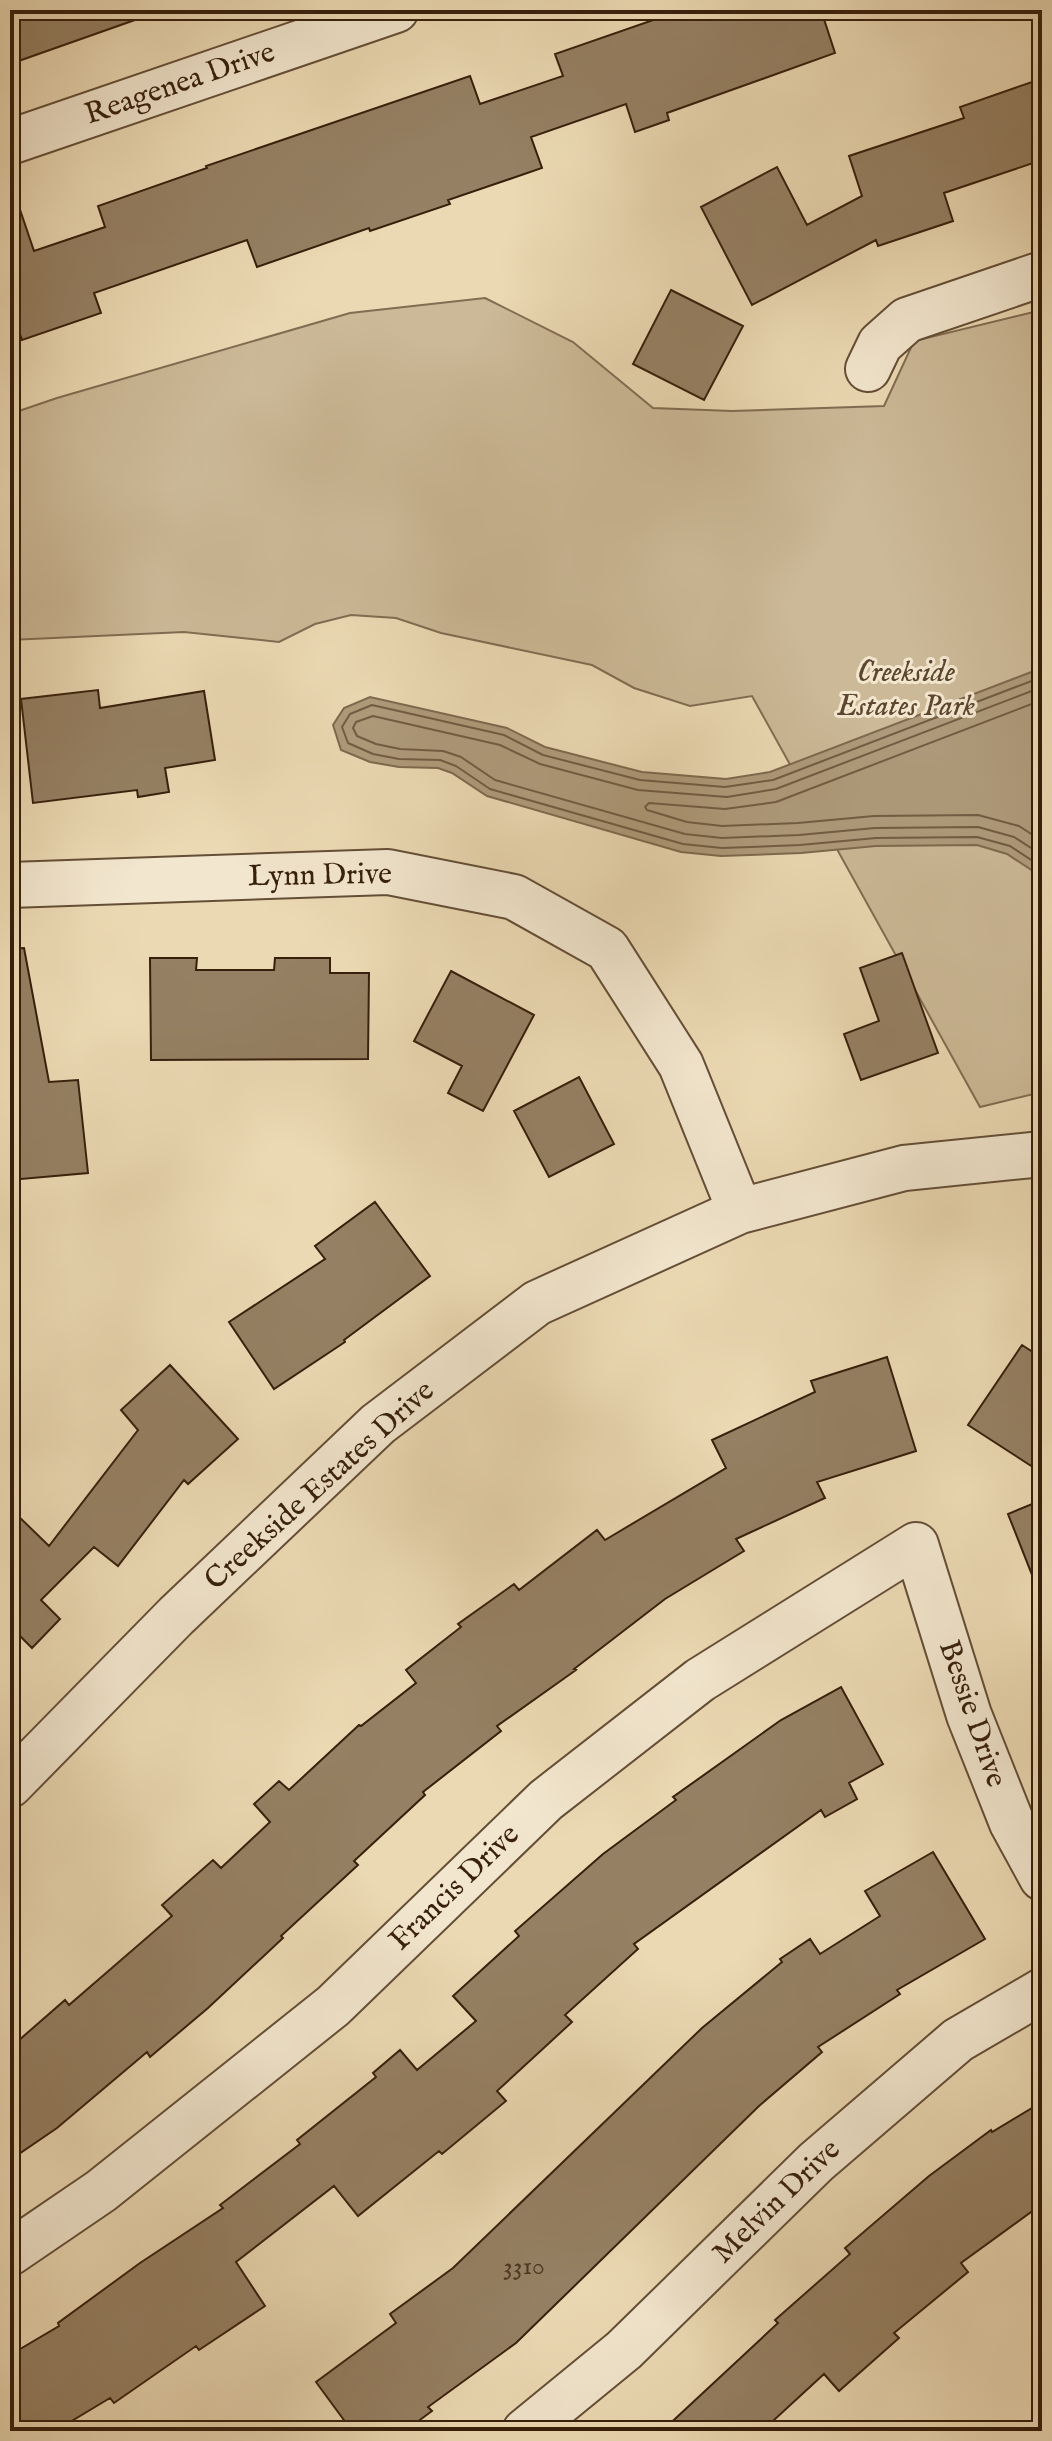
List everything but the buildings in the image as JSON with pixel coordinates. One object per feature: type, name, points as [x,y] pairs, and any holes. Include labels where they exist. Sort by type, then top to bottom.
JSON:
[{"type":"street","name":"Reagenea Drive","points":[[10,142],[396,10]]},
{"type":"street","points":[[868,369],[880,344],[907,320],[1042,274]]},
{"type":"street","name":"Lynn Drive","points":[[10,885],[388,872],[514,897],[607,949],[681,1065],[740,1211]]},
{"type":"street","name":"Creekside Estates Drive","points":[[10,1785],[176,1616],[378,1424],[537,1303],[740,1211],[904,1168],[1042,1154]]},
{"type":"street","name":"Bessie Drive","points":[[916,1545],[969,1715],[1012,1823],[1042,1878]]},
{"type":"street","name":"Francis Drive","points":[[10,2253],[101,2191],[333,2006],[546,1800],[700,1680],[916,1545]]},
{"type":"street","name":"Melvin Drive","points":[[525,2431],[624,2350],[816,2162],[958,2040],[1042,1991]]},
{"type":"green space","name":"Creekside Estates Park","points":[[485,298],[573,342],[653,408],[732,411],[884,406],[914,341],[1042,310],[1042,1092],[980,1107],[752,696],[690,706],[634,688],[592,665],[441,633],[396,618],[351,615],[315,624],[279,642],[184,632],[10,640],[10,414],[350,313]]},
{"type":"water","points":[[1042,668],[1042,877],[1007,854],[977,845],[876,846],[721,856],[681,852],[487,796],[452,773],[438,768],[399,767],[370,762],[341,750],[333,725],[344,708],[370,697],[507,728],[545,747],[642,772],[726,779],[770,772]]}]
